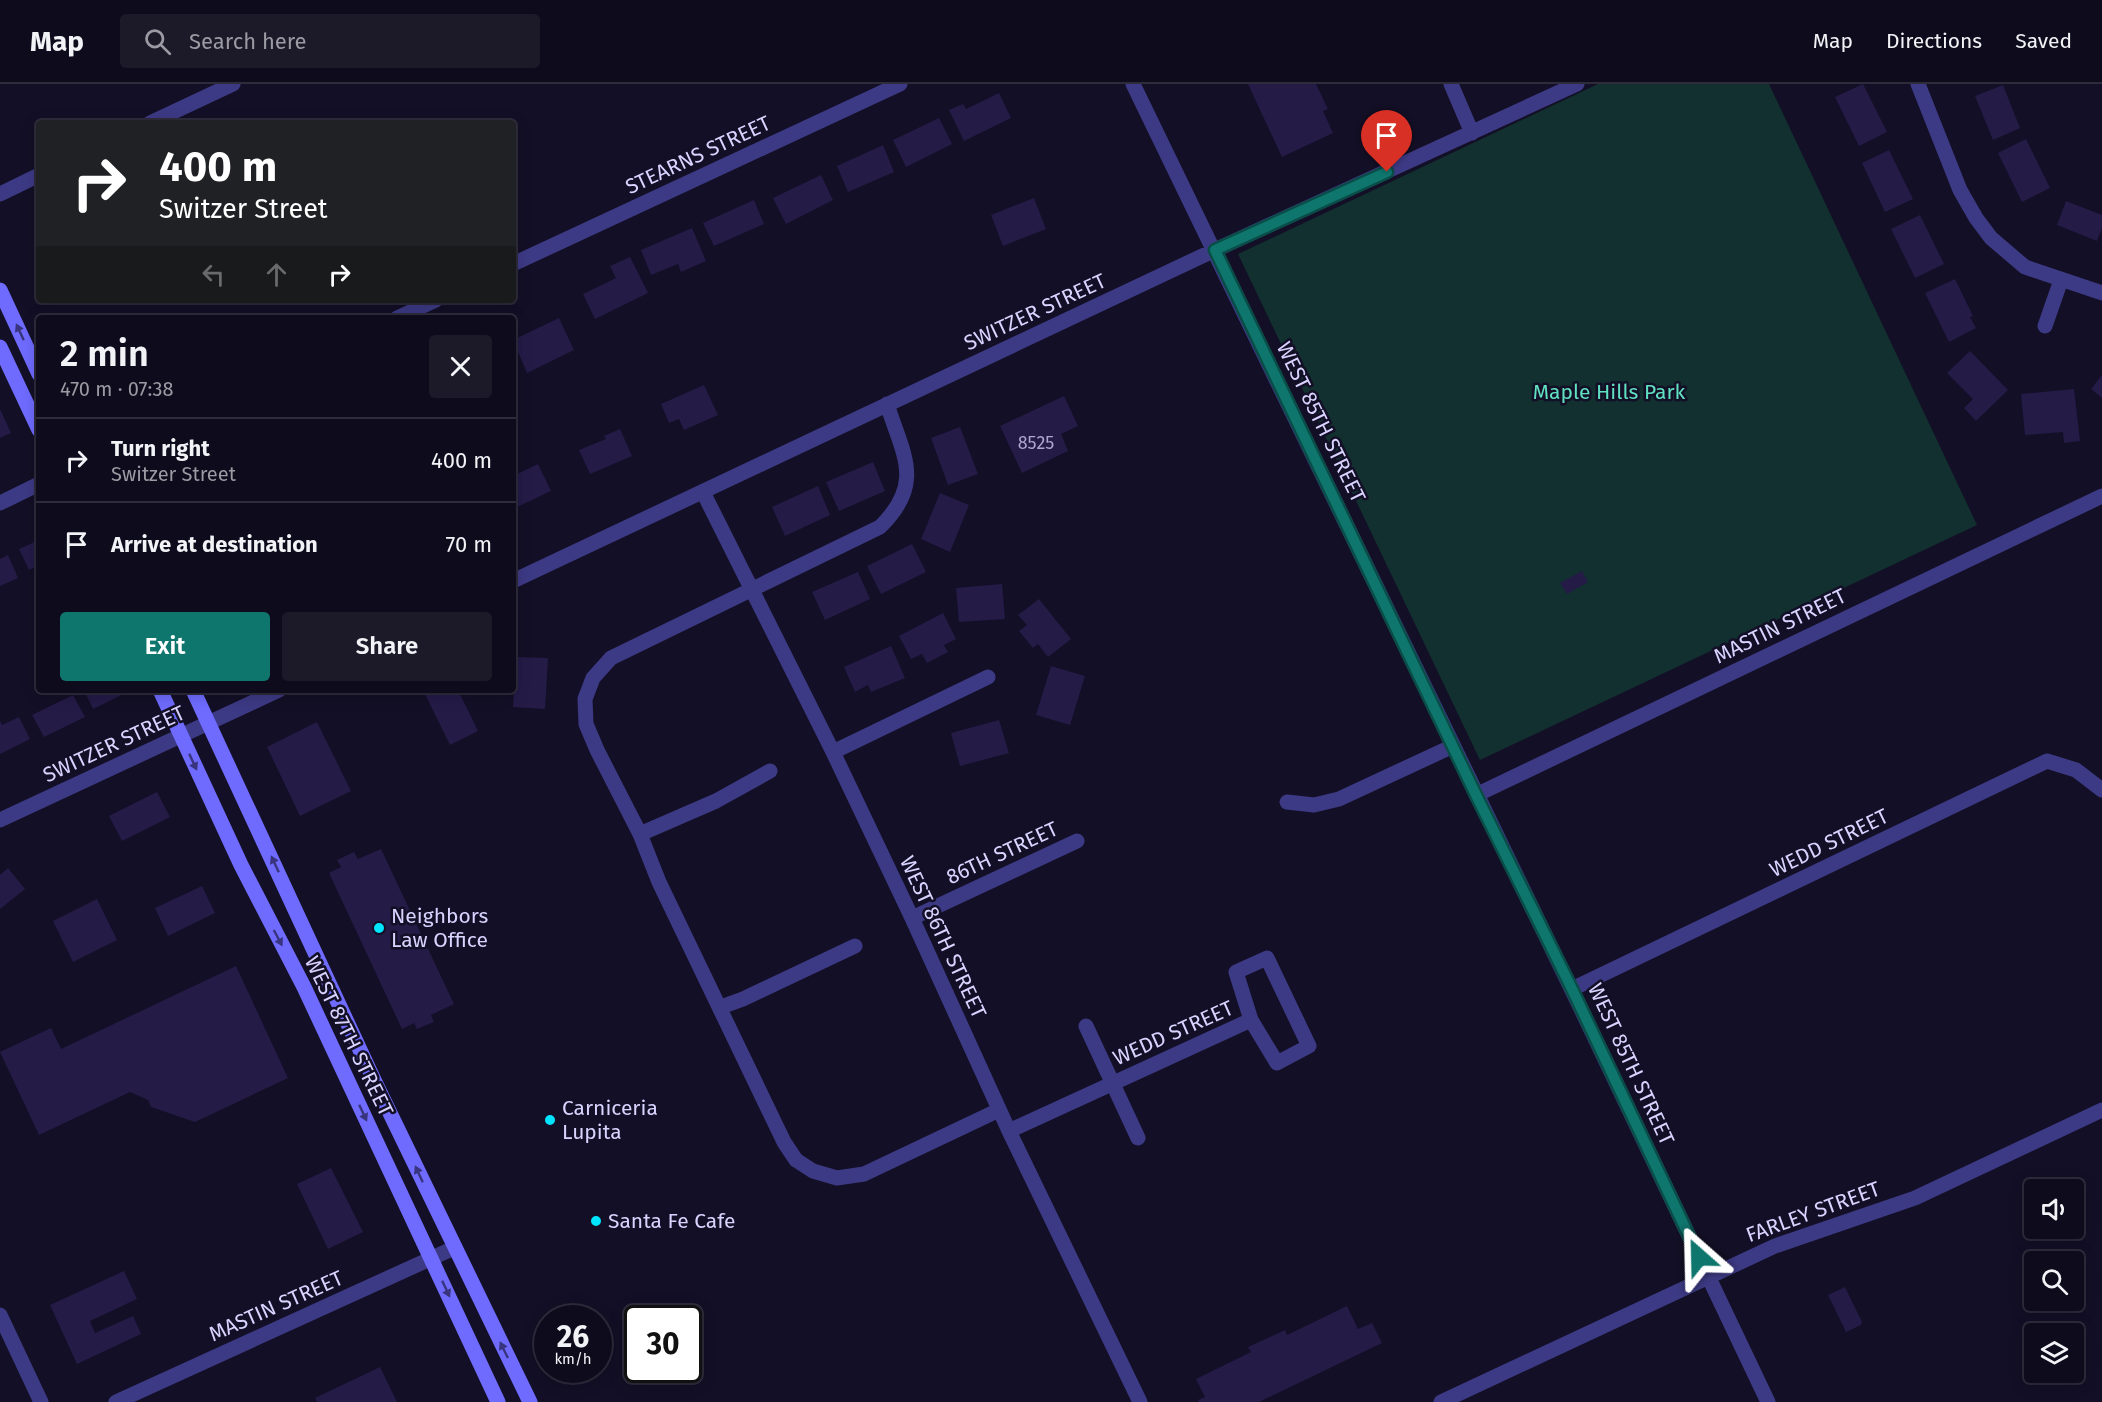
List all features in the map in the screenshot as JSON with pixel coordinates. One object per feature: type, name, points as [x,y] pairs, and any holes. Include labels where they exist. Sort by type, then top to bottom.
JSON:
[{"type":"main road","points":[[0,290],[36,368]]},
{"type":"main road","points":[[0,347],[36,424]]},
{"type":"main road","name":"WEST 87TH STREET","points":[[161,693],[246,875],[304,987],[498,1402]]},
{"type":"main road","name":"WEST 87TH STREET","points":[[194,693],[454,1248],[530,1402]]},
{"type":"street","points":[[156,120],[233,84]]},
{"type":"street","name":"STEARNS STREET","points":[[516,263],[900,84]]},
{"type":"street","name":"WEST 85TH STREET","points":[[1134,84],[1476,795],[1572,989],[1768,1402]]},
{"type":"street","points":[[1451,84],[1472,134]]},
{"type":"street","name":"SWITZER STREET","points":[[516,580],[1215,250],[1577,84]]},
{"type":"street","points":[[1918,84],[1960,190],[1991,238],[2025,267],[2102,293]]},
{"type":"street","points":[[0,194],[36,176]]},
{"type":"street","points":[[2045,326],[2061,280]]},
{"type":"street","points":[[404,315],[430,303]]},
{"type":"street","points":[[887,404],[905,454],[908,473],[904,493],[895,512],[880,527],[611,658],[593,678],[585,699],[586,724],[784,1142],[796,1160],[813,1171],[837,1178],[864,1174],[999,1110]]},
{"type":"street","points":[[0,503],[36,485]]},
{"type":"street","name":"WEST 86TH STREET","points":[[703,492],[833,752],[912,918],[999,1110],[1140,1402]]},
{"type":"street","name":"MASTIN STREET","points":[[1476,795],[2102,496]]},
{"type":"street","points":[[833,752],[988,676]]},
{"type":"street","name":"SWITZER STREET","points":[[0,820],[273,693]]},
{"type":"street","points":[[1287,802],[1314,805],[1339,799],[1453,746]]},
{"type":"street","name":"WEDD STREET","points":[[1572,989],[2048,761],[2076,770],[2102,790]]},
{"type":"street","points":[[640,834],[716,801],[771,771]]},
{"type":"street","name":"86TH STREET","points":[[912,918],[1077,841]]},
{"type":"street","points":[[721,1007],[855,946]]},
{"type":"street","name":"WEDD STREET","points":[[1267,958],[1309,1046],[1277,1063],[1251,1020],[1236,972],[1267,958]]},
{"type":"street","name":"WEDD STREET","points":[[1009,1131],[1251,1020]]},
{"type":"street","name":"WEDD STREET","points":[[1086,1026],[1138,1138]]},
{"type":"street","name":"FARLEY STREET","points":[[1441,1402],[1708,1276],[1786,1242],[1915,1198],[2102,1110]]},
{"type":"street","name":"MASTIN STREET","points":[[116,1402],[454,1248]]},
{"type":"street","points":[[0,1315],[41,1402]]},
{"type":"green space","name":"Maple Hills Park","points":[[1598,84],[1769,84],[1977,525],[1480,760],[1238,254]]},
{"type":"building","points":[[1248,84],[1316,84],[1328,109],[1323,111],[1333,133],[1282,157]]},
{"type":"building","points":[[1863,84],[1887,132],[1859,146],[1835,97]]},
{"type":"building","points":[[2003,85],[2020,128],[1993,140],[1975,96]]},
{"type":"building","points":[[999,93],[1011,118],[964,141],[949,110],[963,104],[966,109]]},
{"type":"building","points":[[939,118],[952,144],[906,167],[893,140]]},
{"type":"building","points":[[2026,139],[2050,188],[2022,202],[1998,153]]},
{"type":"building","points":[[883,145],[894,172],[848,192],[837,166]]},
{"type":"building","points":[[1889,150],[1913,199],[1885,212],[1862,163]]},
{"type":"building","points":[[821,175],[833,200],[786,224],[773,198]]},
{"type":"building","points":[[1034,198],[1046,229],[1003,246],[991,215]]},
{"type":"building","points":[[754,200],[764,224],[714,246],[703,223]]},
{"type":"building","points":[[2066,201],[2102,215],[2102,228],[2097,241],[2057,225]]},
{"type":"building","points":[[1920,215],[1944,264],[1915,278],[1891,229]]},
{"type":"building","points":[[692,228],[706,261],[681,272],[678,264],[651,275],[641,250]]},
{"type":"building","points":[[630,257],[648,293],[595,319],[583,294],[616,278],[610,266]]},
{"type":"building","points":[[1955,279],[1973,316],[1970,317],[1976,328],[1949,342],[1925,293]]},
{"type":"building","points":[[559,318],[574,350],[527,373],[516,347],[516,339]]},
{"type":"building","points":[[1970,351],[2008,390],[1976,421],[1964,408],[1973,399],[1947,373]]},
{"type":"building","points":[[2102,375],[2102,398],[2091,389]]},
{"type":"building","points":[[704,385],[718,415],[684,430],[679,419],[669,423],[661,404]]},
{"type":"building","points":[[2074,389],[2080,441],[2064,443],[2063,432],[2025,435],[2021,394]]},
{"type":"building","points":[[1064,396],[1078,426],[1061,434],[1068,451],[1022,473],[1000,426]]},
{"type":"building","points":[[0,409],[11,433],[0,438]]},
{"type":"building","points":[[960,427],[978,474],[948,485],[931,438]]},
{"type":"building","points":[[620,429],[632,456],[590,474],[579,450],[606,439],[604,436]]},
{"type":"building","points":[[873,462],[885,491],[839,511],[826,482]]},
{"type":"building","points":[[538,464],[551,491],[516,508],[516,475]]},
{"type":"building","points":[[818,486],[830,515],[785,536],[772,507]]},
{"type":"building","points":[[940,493],[969,505],[950,552],[921,539]]},
{"type":"building","points":[[36,541],[36,566],[29,570],[19,549]]},
{"type":"building","points":[[912,544],[926,572],[881,594],[867,566]]},
{"type":"building","points":[[8,555],[18,578],[0,586],[0,559]]},
{"type":"building","points":[[1582,571],[1588,582],[1567,594],[1560,583]]},
{"type":"building","points":[[858,572],[870,599],[825,620],[812,592]]},
{"type":"building","points":[[1002,584],[1005,619],[959,622],[956,588]]},
{"type":"building","points":[[1039,599],[1071,639],[1048,657],[1038,644],[1033,648],[1019,631],[1027,625],[1018,615]]},
{"type":"building","points":[[943,613],[956,639],[944,645],[948,652],[927,663],[922,654],[911,659],[899,636]]},
{"type":"building","points":[[891,646],[905,678],[871,692],[868,685],[855,692],[844,667]]},
{"type":"building","points":[[516,657],[548,658],[545,709],[513,707],[514,693],[516,693]]},
{"type":"building","points":[[1051,666],[1085,676],[1070,725],[1036,715]]},
{"type":"building","points":[[85,693],[126,693],[93,709]]},
{"type":"building","points":[[424,693],[459,693],[478,731],[450,745]]},
{"type":"building","points":[[73,695],[85,717],[44,737],[32,715]]},
{"type":"building","points":[[19,717],[30,739],[0,754],[0,721],[2,725]]},
{"type":"building","points":[[999,720],[1009,753],[960,766],[951,733]]},
{"type":"building","points":[[317,722],[351,791],[300,816],[267,747]]},
{"type":"building","points":[[157,792],[170,817],[122,841],[109,816]]},
{"type":"building","points":[[381,849],[454,1004],[431,1015],[434,1022],[417,1029],[414,1023],[402,1029],[329,873],[341,867],[337,860],[354,852],[358,859]]},
{"type":"building","points":[[8,868],[25,889],[0,909],[0,875]]},
{"type":"building","points":[[202,886],[215,913],[168,936],[155,908]]},
{"type":"building","points":[[97,899],[117,940],[73,962],[53,921]]},
{"type":"building","points":[[236,966],[288,1078],[195,1122],[151,1107],[148,1100],[130,1092],[39,1135],[0,1052],[51,1028],[61,1049]]},
{"type":"building","points":[[331,1168],[363,1232],[328,1249],[297,1184]]},
{"type":"building","points":[[124,1271],[137,1299],[90,1321],[95,1333],[133,1316],[141,1334],[77,1364],[50,1305]]},
{"type":"building","points":[[1845,1287],[1862,1322],[1861,1325],[1846,1332],[1828,1295]]},
{"type":"building","points":[[1347,1306],[1358,1329],[1372,1323],[1382,1343],[1259,1402],[1199,1402],[1198,1400],[1205,1397],[1196,1379],[1251,1352],[1248,1347],[1285,1330],[1287,1335]]},
{"type":"building","points":[[380,1367],[397,1402],[317,1402],[315,1398]]},
{"type":"place","name":"Neighbors Law Office","points":[[379,928]]},
{"type":"place","name":"Carniceria Lupita","points":[[550,1120]]},
{"type":"place","name":"Santa Fe Cafe","points":[[596,1221]]},
{"type":"route","points":[[1387,172],[1215,250],[1699,1257]]}]
